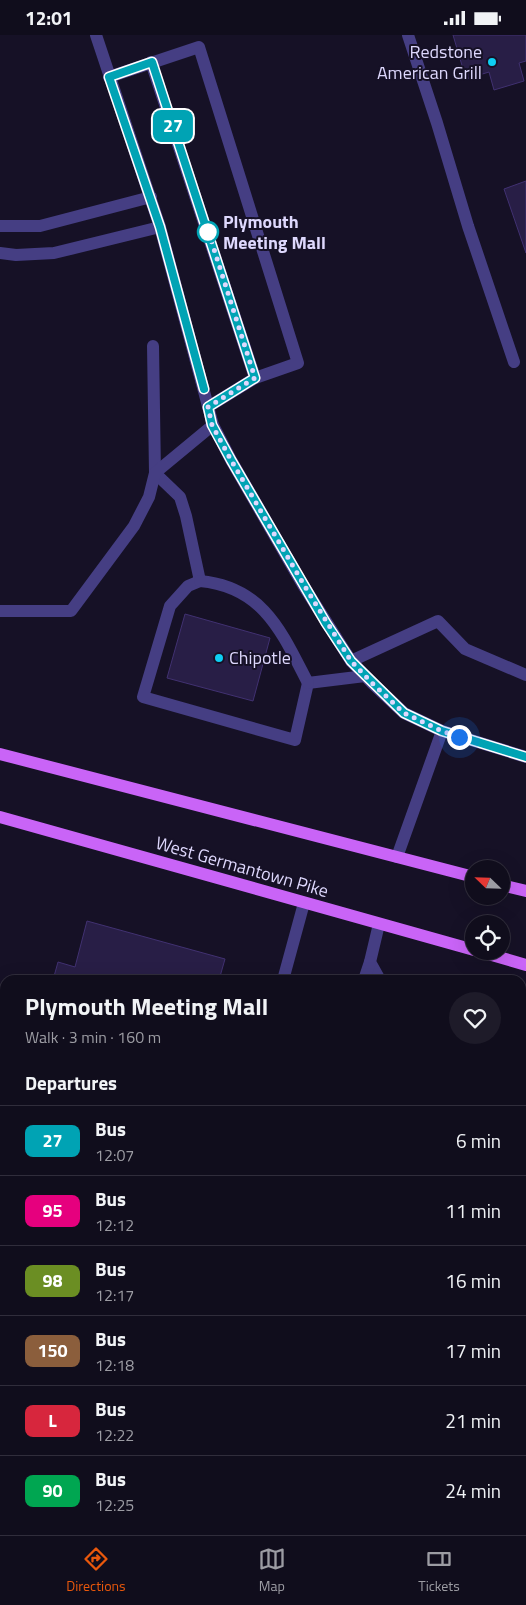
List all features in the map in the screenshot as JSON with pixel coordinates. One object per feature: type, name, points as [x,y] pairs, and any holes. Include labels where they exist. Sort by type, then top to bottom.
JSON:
[{"type":"main road","points":[[0,754],[465,875]]},
{"type":"main road","name":"West Germantown Pike","points":[[0,817],[465,948]]},
{"type":"main road","points":[[510,887],[526,891]]},
{"type":"main road","points":[[509,960],[526,965]]},
{"type":"street","points":[[96,35],[160,227],[212,425],[304,585],[351,661],[404,713],[442,731],[526,757]]},
{"type":"street","points":[[408,35],[468,226],[514,362]]},
{"type":"street","points":[[109,77],[199,47],[298,363],[255,378],[208,407]]},
{"type":"street","points":[[152,62],[255,378]]},
{"type":"street","points":[[0,226],[40,226],[151,197]]},
{"type":"street","points":[[0,253],[16,255],[54,253],[160,227]]},
{"type":"street","points":[[0,611],[71,611],[134,526],[149,497],[155,473],[153,346]]},
{"type":"street","points":[[155,473],[212,425]]},
{"type":"street","points":[[155,473],[180,497],[200,581]]},
{"type":"street","points":[[200,581],[218,583],[242,593],[262,609],[278,626],[308,683],[295,741],[143,697],[170,606],[188,586],[200,581]]},
{"type":"street","points":[[351,661],[438,621],[465,649],[526,675]]},
{"type":"street","points":[[308,683],[365,676]]},
{"type":"street","points":[[397,857],[442,731]]},
{"type":"street","points":[[283,975],[304,903]]},
{"type":"street","points":[[366,975],[379,924]]},
{"type":"street","points":[[370,962],[377,975]]},
{"type":"building","name":"Redstone American Grill","points":[[453,35],[526,35],[526,61],[519,63],[524,81],[494,90],[489,72],[466,79]]},
{"type":"building","points":[[526,181],[526,253],[504,189]]},
{"type":"building","name":"Chipotle","points":[[185,614],[270,638],[253,701],[167,678]]},
{"type":"building","points":[[87,921],[225,959],[220,975],[54,975],[58,962],[75,967]]},
{"type":"bus line","name":"27","points":[[204,389],[151,197],[109,77],[152,62],[255,378],[208,407],[212,425],[326,623],[351,661],[404,713],[442,731],[526,757]]},
{"type":"place","name":"Redstone American Grill","points":[[492,62]]},
{"type":"place","name":"Plymouth Meeting Mall","points":[[208,232]]},
{"type":"place","name":"Chipotle","points":[[219,658]]},
{"type":"route","points":[[208,232],[206,224],[255,378],[208,407],[212,425],[326,623],[351,661],[404,713],[459,737]]}]
